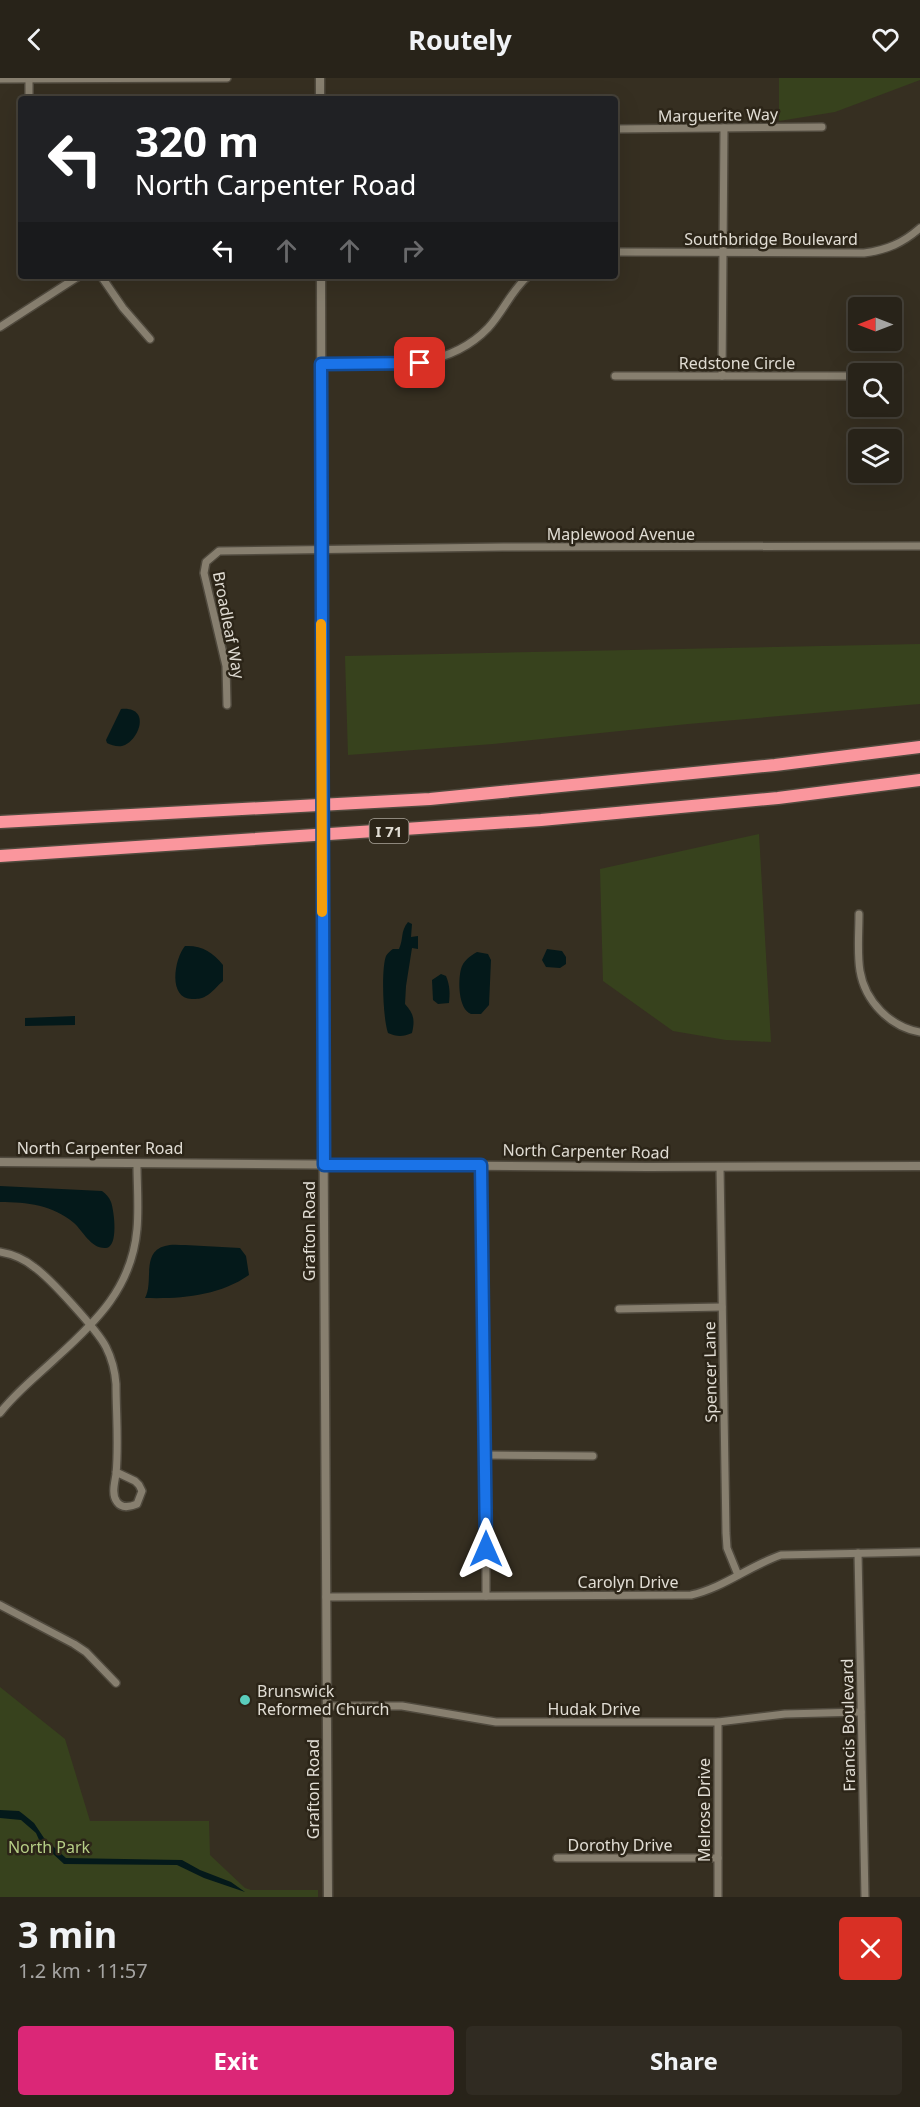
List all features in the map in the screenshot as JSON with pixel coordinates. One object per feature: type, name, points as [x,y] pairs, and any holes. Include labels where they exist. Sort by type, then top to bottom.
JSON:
[{"type":"highway","name":"I 71","points":[[0,822],[430,799],[775,765],[920,747]]},
{"type":"highway","name":"I 71","points":[[0,856],[541,820],[778,798],[920,780]]},
{"type":"street","points":[[0,79],[227,78]]},
{"type":"street","points":[[320,78],[320,96]]},
{"type":"street","points":[[29,79],[29,96]]},
{"type":"street","name":"Marguerite Way","points":[[618,129],[822,127]]},
{"type":"street","points":[[722,376],[724,128]]},
{"type":"street","name":"Southbridge Boulevard","points":[[618,252],[877,251],[900,243],[920,228]]},
{"type":"street","points":[[0,327],[75,279]]},
{"type":"street","points":[[103,279],[123,308],[150,339]]},
{"type":"street","name":"Grafton Road","points":[[321,279],[328,1897]]},
{"type":"street","points":[[321,364],[408,364],[434,360],[450,354],[465,347],[487,329],[526,279]]},
{"type":"street","name":"Redstone Circle","points":[[615,376],[848,376]]},
{"type":"street","name":"Maplewood Avenue","points":[[321,549],[920,546]]},
{"type":"street","name":"Broadleaf Way","points":[[227,705],[227,670],[204,578],[206,562],[216,552],[223,550],[321,549]]},
{"type":"street","points":[[859,914],[860,974],[869,996],[893,1022],[920,1032]]},
{"type":"street","name":"North Carpenter Road","points":[[0,1162],[920,1167]]},
{"type":"street","points":[[0,1413],[18,1392],[90,1325],[112,1300],[122,1284],[130,1265],[137,1226],[138,1164]]},
{"type":"street","points":[[481,1165],[486,1596]]},
{"type":"street","name":"Spencer Lane","points":[[720,1167],[726,1533],[727,1548],[738,1575]]},
{"type":"street","points":[[0,1252],[18,1257],[35,1267],[90,1325],[106,1346],[114,1370],[116,1472],[114,1497],[122,1507],[137,1504],[142,1491],[139,1485],[116,1472]]},
{"type":"street","points":[[619,1309],[722,1307]]},
{"type":"street","points":[[486,1455],[593,1456]]},
{"type":"street","name":"Carolyn Drive","points":[[326,1597],[691,1595],[713,1590],[760,1563],[781,1555],[920,1552]]},
{"type":"street","name":"Francis Boulevard","points":[[858,1553],[865,1897]]},
{"type":"street","points":[[0,1605],[86,1652],[116,1683]]},
{"type":"street","name":"Hudak Drive","points":[[327,1706],[402,1706],[496,1722],[718,1722],[785,1714],[861,1712]]},
{"type":"street","name":"Melrose Drive","points":[[718,1722],[718,1897]]},
{"type":"street","name":"Dorothy Drive","points":[[557,1858],[718,1858]]},
{"type":"green space","points":[[779,78],[920,78],[920,80],[835,112],[779,121]]},
{"type":"green space","points":[[920,644],[920,704],[493,744],[348,755],[345,656]]},
{"type":"green space","points":[[759,834],[771,1042],[726,1040],[673,1031],[603,981],[600,869]]},
{"type":"green space","name":"North Park","points":[[0,1687],[65,1739],[90,1821],[209,1821],[210,1855],[245,1888],[251,1890],[318,1890],[318,1897],[0,1897]]},
{"type":"shaded area","points":[[121,709],[137,713],[140,725],[128,743],[118,746],[107,743],[106,740]]},
{"type":"shaded area","points":[[408,922],[412,924],[411,937],[418,936],[418,949],[412,948],[406,986],[405,1004],[412,1014],[413,1024],[412,1033],[397,1036],[388,1033],[386,1026],[383,972],[386,956],[393,949],[399,949]]},
{"type":"shaded area","points":[[185,946],[206,950],[223,965],[223,981],[203,998],[184,997],[176,986],[176,968]]},
{"type":"shaded area","points":[[547,949],[562,951],[566,957],[566,964],[560,968],[546,967],[542,960]]},
{"type":"shaded area","points":[[477,952],[488,954],[491,960],[489,1005],[481,1014],[471,1014],[461,1000],[460,974],[465,961]]},
{"type":"shaded area","points":[[441,974],[446,976],[448,983],[449,1003],[438,1004],[433,1000],[432,980]]},
{"type":"shaded area","points":[[75,1016],[75,1025],[25,1026],[25,1018]]},
{"type":"shaded area","points":[[0,1186],[102,1191],[112,1206],[113,1242],[106,1248],[96,1246],[74,1223],[48,1208],[0,1202]]},
{"type":"shaded area","points":[[172,1245],[240,1248],[246,1256],[249,1275],[237,1282],[199,1295],[145,1298],[150,1261],[158,1249]]},
{"type":"shaded area","points":[[0,1810],[19,1811],[34,1823],[44,1838],[66,1858],[182,1860],[231,1882],[245,1892],[204,1878],[177,1865],[64,1864],[21,1820],[0,1818]]},
{"type":"slow traffic","points":[[321,624],[322,912]]},
{"type":"place","name":"Brunswick Reformed Church","points":[[245,1700]]},
{"type":"route","points":[[420,363],[321,364],[324,1165],[481,1165],[486,1549]]}]
